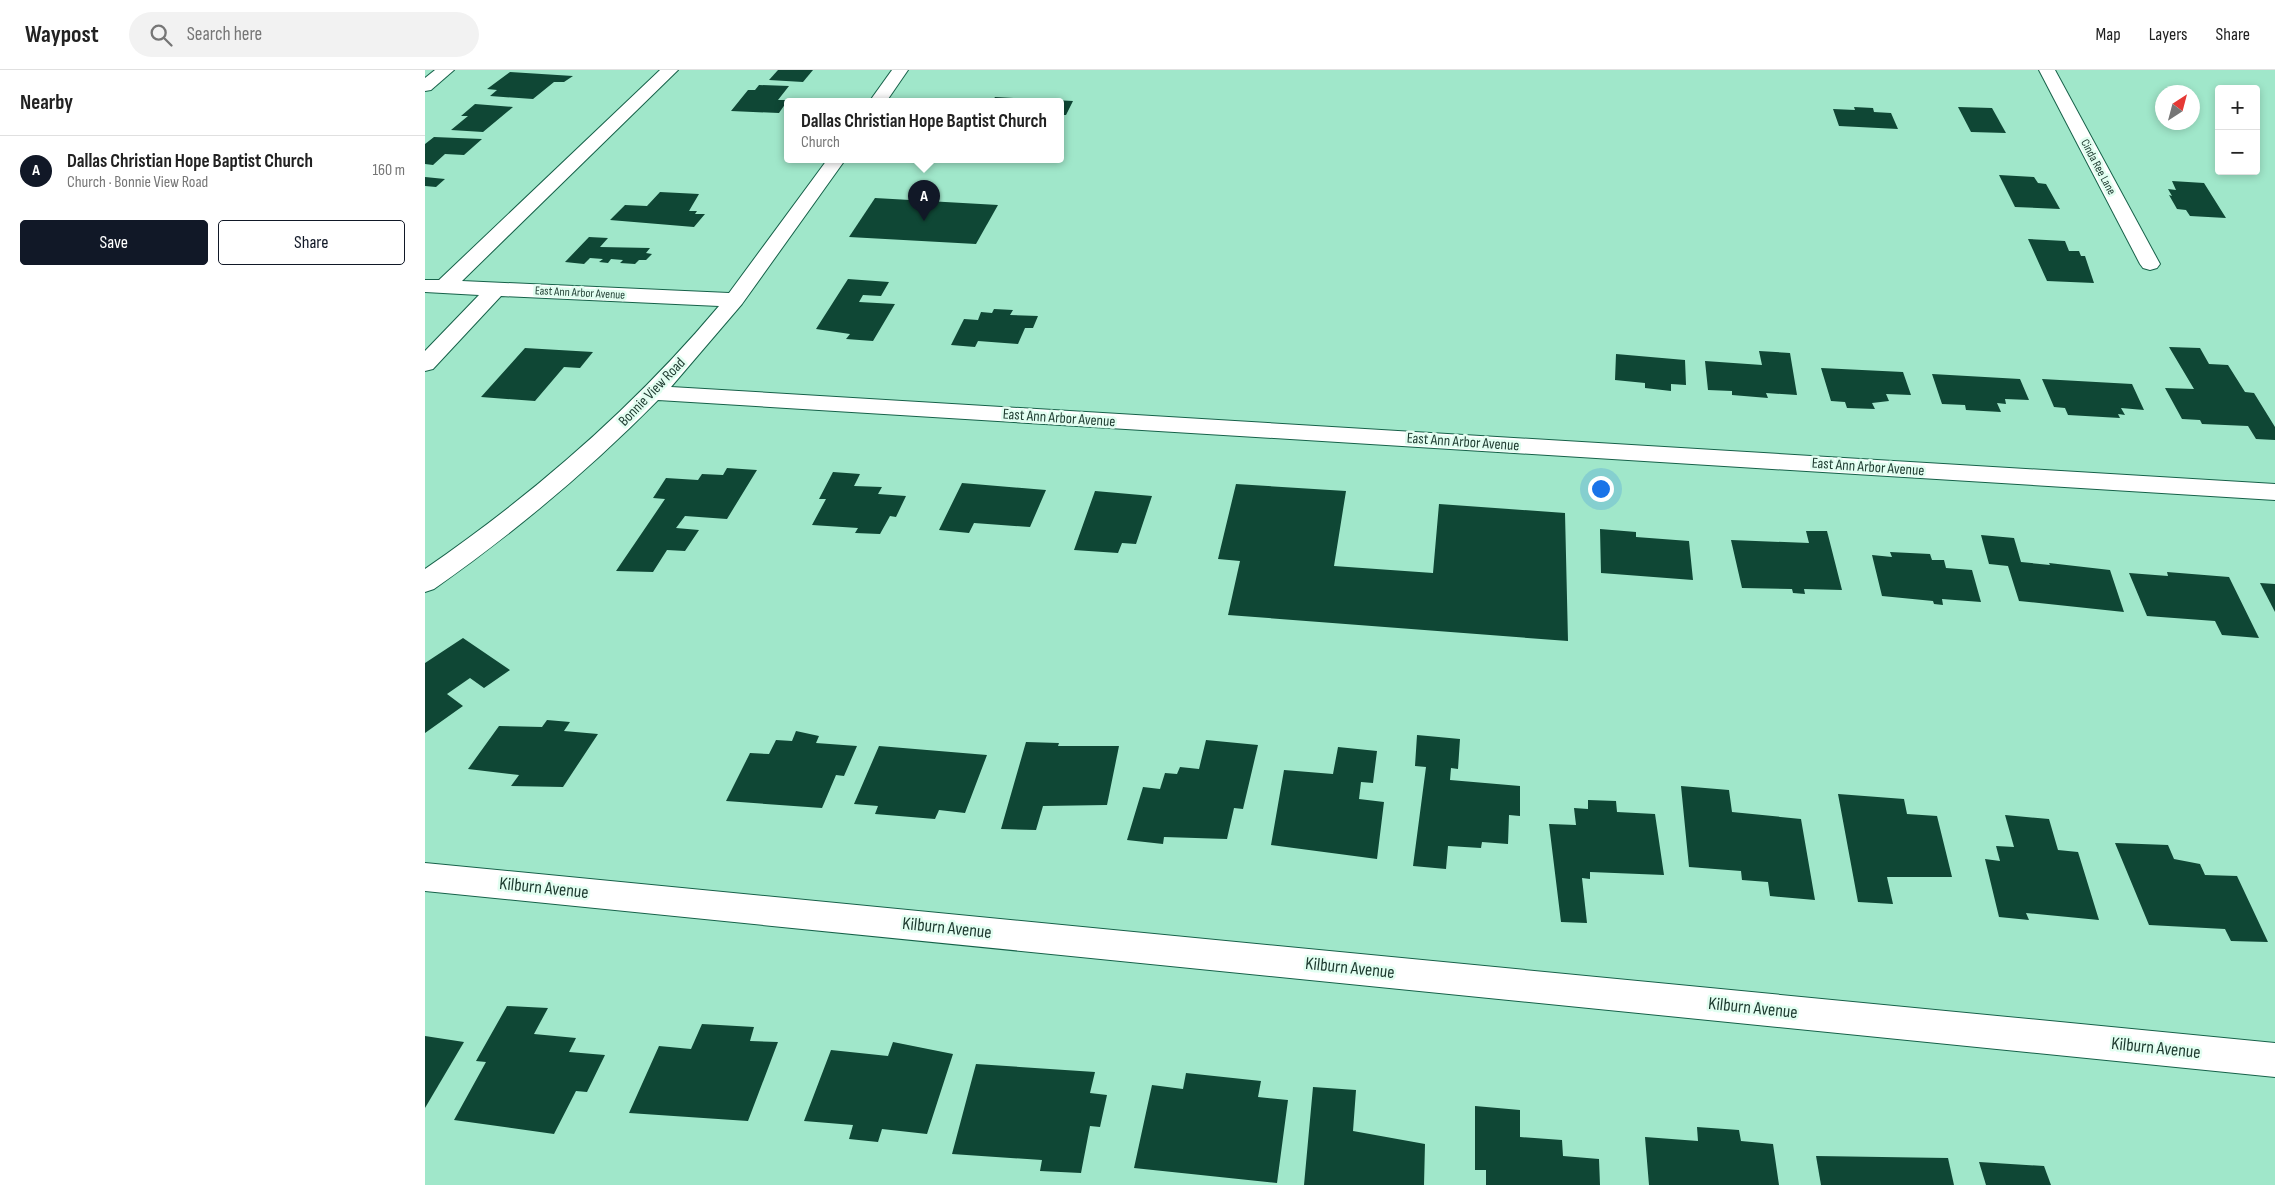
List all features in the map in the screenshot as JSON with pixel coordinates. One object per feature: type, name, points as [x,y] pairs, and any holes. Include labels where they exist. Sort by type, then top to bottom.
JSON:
[{"type":"street","points":[[425,86],[446,70]]},
{"type":"street","points":[[435,286],[670,70]]},
{"type":"street","points":[[880,98],[901,70]]},
{"type":"street","name":"Cinda Ree Lane","points":[[2047,70],[2150,264]]},
{"type":"street","name":"Bonnie View Road","points":[[425,582],[513,519],[589,454],[652,393],[735,300],[834,163]]},
{"type":"street","name":"East Ann Arbor Avenue","points":[[435,286],[735,300]]},
{"type":"street","points":[[425,364],[496,289]]},
{"type":"street","name":"East Ann Arbor Avenue","points":[[652,393],[2275,492]]},
{"type":"street","name":"Kilburn Avenue","points":[[425,876],[2275,1060]]},
{"type":"building","points":[[778,70],[813,70],[803,82],[769,80]]},
{"type":"building","points":[[510,72],[573,76],[564,82],[554,82],[533,99],[490,96],[497,90],[487,89]]},
{"type":"building","points":[[759,85],[789,86],[778,100],[784,100],[784,106],[779,113],[731,111],[748,90],[755,90]]},
{"type":"building","points":[[1064,101],[1073,101],[1066,115],[1064,115]]},
{"type":"building","points":[[475,104],[513,107],[483,132],[451,130],[468,116],[461,116]]},
{"type":"building","points":[[1854,107],[1873,108],[1874,112],[1891,113],[1898,129],[1839,126],[1833,109],[1855,110]]},
{"type":"building","points":[[1958,107],[1992,108],[2006,133],[1971,132]]},
{"type":"building","points":[[434,137],[482,139],[464,155],[445,154],[433,165],[425,164],[425,144]]},
{"type":"building","points":[[1999,175],[2034,177],[2038,183],[2046,184],[2060,209],[2015,207]]},
{"type":"building","points":[[425,177],[445,179],[436,187],[425,186]]},
{"type":"building","points":[[2172,181],[2204,183],[2226,218],[2190,216],[2186,210],[2177,209],[2169,195],[2172,196],[2168,189],[2176,190]]},
{"type":"building","points":[[660,192],[699,194],[689,211],[697,211],[695,214],[705,214],[694,227],[610,220],[625,205],[647,206]]},
{"type":"building","points":[[875,198],[998,205],[976,244],[849,237]]},
{"type":"building","points":[[589,237],[608,238],[600,247],[650,248],[646,253],[652,254],[646,260],[639,260],[635,264],[620,263],[623,260],[611,259],[608,263],[599,262],[603,259],[590,258],[584,264],[565,262]]},
{"type":"building","points":[[2028,239],[2065,241],[2069,251],[2079,251],[2081,256],[2085,256],[2094,283],[2047,281]]},
{"type":"building","points":[[848,279],[889,282],[881,296],[863,295],[859,302],[895,304],[873,341],[846,339],[850,334],[816,329]]},
{"type":"building","points":[[994,309],[1013,310],[1010,315],[1038,316],[1033,328],[1025,328],[1018,344],[978,341],[975,347],[951,345],[964,319],[978,320],[981,312],[992,313]]},
{"type":"building","points":[[2169,347],[2200,348],[2209,364],[2228,365],[2245,392],[2254,393],[2275,427],[2275,440],[2256,439],[2248,426],[2202,424],[2200,420],[2182,419],[2165,388],[2194,389]]},
{"type":"building","points":[[525,348],[593,352],[580,368],[564,367],[535,401],[481,397]]},
{"type":"building","points":[[1759,351],[1790,353],[1797,395],[1766,393],[1768,398],[1732,395],[1732,391],[1708,390],[1705,361],[1762,365]]},
{"type":"building","points":[[1616,354],[1685,360],[1686,385],[1671,384],[1671,391],[1645,388],[1645,383],[1615,380]]},
{"type":"building","points":[[1821,368],[1903,372],[1911,395],[1886,394],[1889,401],[1872,403],[1875,409],[1847,408],[1845,402],[1831,401]]},
{"type":"building","points":[[1932,374],[2020,379],[2029,400],[2005,399],[2006,404],[1997,403],[2001,412],[1966,410],[1965,405],[1942,404]]},
{"type":"building","points":[[2042,379],[2132,384],[2144,410],[2121,408],[2125,415],[2118,414],[2120,418],[2068,415],[2065,408],[2054,407]]},
{"type":"building","points":[[727,468],[757,470],[727,519],[685,516],[676,528],[699,530],[685,551],[667,550],[653,572],[616,571],[665,499],[653,498],[666,478],[698,480],[702,474],[723,475]]},
{"type":"building","points":[[833,472],[860,474],[854,486],[882,487],[878,494],[906,496],[896,517],[890,516],[880,534],[855,533],[858,528],[812,525],[826,499],[819,499]]},
{"type":"building","points":[[962,483],[1046,490],[1030,527],[974,523],[969,533],[939,530]]},
{"type":"building","points":[[1236,484],[1346,491],[1334,566],[1433,573],[1439,504],[1565,513],[1568,641],[1228,615],[1240,561],[1218,559]]},
{"type":"building","points":[[1095,491],[1152,496],[1136,544],[1122,543],[1118,553],[1074,550]]},
{"type":"building","points":[[1600,529],[1636,532],[1636,537],[1689,541],[1693,580],[1601,573]]},
{"type":"building","points":[[1806,531],[1827,531],[1842,590],[1804,589],[1805,594],[1793,593],[1792,589],[1742,588],[1731,540],[1809,543]]},
{"type":"building","points":[[1981,535],[2014,538],[2021,562],[2050,565],[2049,563],[2110,570],[2124,612],[2019,601],[2008,566],[1989,564]]},
{"type":"building","points":[[1890,552],[1930,554],[1932,560],[1944,560],[1946,568],[1972,570],[1981,602],[1942,599],[1943,605],[1934,604],[1933,601],[1882,596],[1872,555],[1892,557]]},
{"type":"building","points":[[2167,572],[2229,577],[2259,638],[2222,635],[2215,621],[2147,616],[2129,573],[2168,576]]},
{"type":"building","points":[[2260,583],[2275,584],[2275,612]]},
{"type":"building","points":[[463,638],[510,670],[484,688],[470,678],[447,694],[463,706],[425,733],[425,663]]},
{"type":"building","points":[[547,720],[570,722],[564,731],[598,734],[563,787],[511,786],[519,775],[468,769],[499,726],[542,727]]},
{"type":"building","points":[[796,731],[819,736],[816,743],[857,746],[844,776],[836,775],[822,808],[726,801],[750,753],[769,754],[776,740],[792,741]]},
{"type":"building","points":[[1417,735],[1460,739],[1458,769],[1451,768],[1450,780],[1520,786],[1520,816],[1509,815],[1508,844],[1482,842],[1481,848],[1448,846],[1446,869],[1413,866],[1426,767],[1415,766]]},
{"type":"building","points":[[1206,740],[1258,745],[1243,809],[1234,808],[1227,839],[1164,837],[1163,844],[1127,840],[1143,787],[1160,789],[1165,773],[1177,774],[1180,767],[1199,769]]},
{"type":"building","points":[[1026,742],[1059,743],[1058,746],[1119,746],[1107,805],[1043,806],[1036,830],[1001,829]]},
{"type":"building","points":[[879,746],[987,755],[965,813],[939,810],[935,819],[875,814],[878,806],[854,804]]},
{"type":"building","points":[[1338,747],[1377,751],[1373,783],[1361,782],[1359,799],[1384,802],[1377,859],[1271,845],[1284,770],[1333,774]]},
{"type":"building","points":[[1681,786],[1729,790],[1732,812],[1801,819],[1815,900],[1770,896],[1768,882],[1742,880],[1741,871],[1689,867]]},
{"type":"building","points":[[1838,794],[1904,799],[1907,814],[1937,816],[1952,877],[1887,877],[1893,904],[1858,902]]},
{"type":"building","points":[[1588,800],[1616,801],[1617,812],[1655,814],[1664,875],[1590,872],[1590,879],[1582,878],[1587,923],[1561,922],[1549,824],[1576,825],[1574,808],[1588,809]]},
{"type":"building","points":[[2005,815],[2049,819],[2058,850],[2078,852],[2099,920],[2026,913],[2029,920],[1999,917],[1985,859],[2000,861],[1996,846],[2014,847]]},
{"type":"building","points":[[2115,843],[2168,845],[2174,859],[2200,864],[2205,875],[2237,876],[2268,942],[2231,941],[2225,929],[2149,925]]},
{"type":"building","points":[[507,1006],[548,1008],[534,1034],[576,1038],[569,1052],[605,1055],[587,1092],[576,1091],[554,1134],[454,1120],[486,1062],[476,1061]]},
{"type":"building","points":[[702,1024],[754,1027],[750,1041],[778,1042],[748,1121],[629,1113],[659,1046],[691,1049]]},
{"type":"building","points":[[425,1036],[464,1042],[425,1108]]},
{"type":"building","points":[[893,1042],[953,1054],[927,1134],[882,1129],[878,1142],[849,1139],[853,1125],[804,1121],[831,1050],[888,1056]]},
{"type":"building","points":[[976,1064],[1095,1072],[1090,1093],[1107,1095],[1100,1127],[1090,1126],[1081,1173],[1040,1171],[1042,1160],[952,1154]]},
{"type":"building","points":[[1186,1073],[1261,1081],[1258,1097],[1288,1100],[1277,1183],[1134,1168],[1152,1085],[1183,1089]]},
{"type":"building","points":[[1313,1087],[1356,1090],[1353,1131],[1425,1144],[1424,1185],[1304,1185]]},
{"type":"building","points":[[1475,1106],[1520,1110],[1520,1137],[1562,1140],[1563,1156],[1599,1159],[1600,1185],[1486,1185],[1486,1170],[1475,1170]]},
{"type":"building","points":[[1697,1127],[1739,1130],[1741,1141],[1773,1144],[1779,1185],[1649,1185],[1645,1137],[1698,1141]]},
{"type":"building","points":[[1816,1156],[1948,1158],[1954,1185],[1821,1185]]},
{"type":"building","points":[[1979,1162],[2044,1166],[2051,1185],[1986,1185]]},
{"type":"place","name":"Dallas Christian Hope Baptist Church","points":[[924,221]]}]
